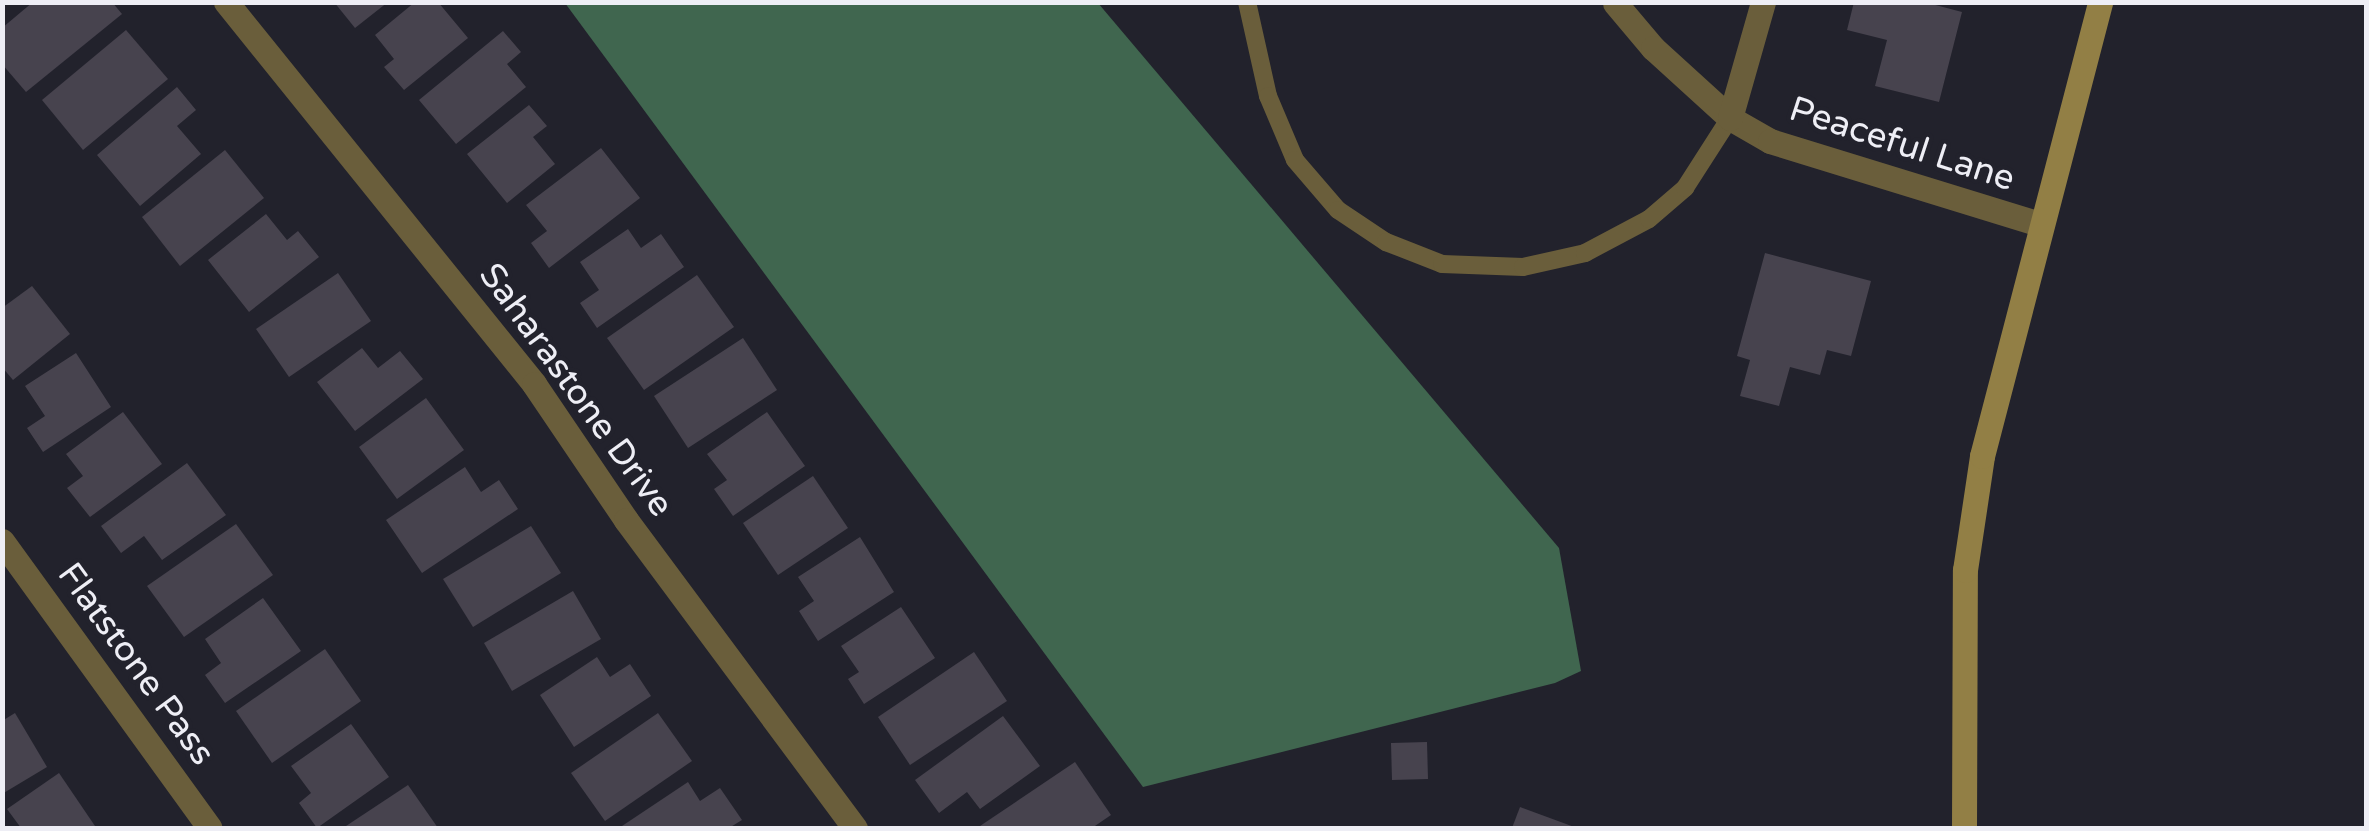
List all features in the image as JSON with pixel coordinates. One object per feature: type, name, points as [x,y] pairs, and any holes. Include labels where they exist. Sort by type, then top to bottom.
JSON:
[{"type":"main road","points":[[1964,828],[1965,570],[1982,456],[2100,2]]},
{"type":"street","name":"Saharastone Drive","points":[[226,2],[534,384],[626,520],[855,828]]},
{"type":"street","name":"Peaceful Lane","points":[[1615,2],[1653,48],[1730,118],[1832,165],[2040,224]]},
{"type":"street","points":[[1730,118],[1763,2]]},
{"type":"street","name":"Flatstone Pass","points":[[2,540],[210,828]]},
{"type":"lane","points":[[1247,2],[1268,96],[1295,160],[1338,210],[1386,242],[1442,264],[1524,267],[1584,253],[1649,219],[1685,188],[1730,118]]},
{"type":"green space","points":[[565,3],[1098,3],[1559,548],[1581,671],[1555,683],[1143,787]]},
{"type":"building","points":[[33,2],[112,2],[122,14],[26,92],[2,64],[2,28]]},
{"type":"building","points":[[334,2],[388,2],[355,28]]},
{"type":"building","points":[[415,2],[438,2],[468,38],[404,90],[384,67],[394,59],[375,35]]},
{"type":"building","points":[[1854,2],[1924,2],[1962,12],[1939,102],[1875,86],[1887,40],[1847,30]]},
{"type":"building","points":[[126,30],[168,79],[83,150],[42,100]]},
{"type":"building","points":[[503,31],[521,52],[507,64],[526,87],[456,144],[419,100]]},
{"type":"building","points":[[177,87],[196,110],[177,126],[201,154],[140,206],[97,155]]},
{"type":"building","points":[[529,105],[547,126],[533,137],[555,164],[507,203],[467,154]]},
{"type":"building","points":[[601,148],[640,198],[549,268],[531,243],[547,231],[526,205]]},
{"type":"building","points":[[225,150],[264,198],[180,266],[142,217]]},
{"type":"building","points":[[266,214],[287,240],[298,231],[319,257],[249,312],[208,260]]},
{"type":"building","points":[[628,229],[641,248],[661,234],[684,267],[597,328],[580,303],[599,290],[580,262]]},
{"type":"building","points":[[1765,253],[1871,281],[1851,356],[1827,350],[1820,375],[1790,367],[1779,406],[1740,396],[1750,360],[1737,356]]},
{"type":"building","points":[[338,273],[371,321],[289,377],[256,329]]},
{"type":"building","points":[[697,275],[734,327],[644,390],[607,338]]},
{"type":"building","points":[[32,286],[70,334],[13,380],[2,367],[2,308]]},
{"type":"building","points":[[743,338],[777,390],[688,448],[654,396]]},
{"type":"building","points":[[362,348],[378,368],[400,351],[423,379],[355,431],[317,382]]},
{"type":"building","points":[[76,353],[111,407],[43,452],[27,428],[45,416],[25,386]]},
{"type":"building","points":[[426,398],[464,450],[397,499],[359,447]]},
{"type":"building","points":[[123,412],[162,464],[90,517],[67,488],[83,476],[66,454]]},
{"type":"building","points":[[767,412],[805,466],[733,516],[714,489],[727,480],[707,454]]},
{"type":"building","points":[[187,463],[226,515],[162,560],[144,536],[121,553],[101,526]]},
{"type":"building","points":[[465,467],[481,492],[499,480],[518,509],[422,573],[386,520]]},
{"type":"building","points":[[813,476],[848,528],[778,575],[743,523]]},
{"type":"building","points":[[236,524],[273,575],[184,637],[147,586]]},
{"type":"building","points":[[531,526],[561,573],[473,627],[443,579]]},
{"type":"building","points":[[860,537],[894,592],[818,641],[799,611],[814,601],[798,577]]},
{"type":"building","points":[[573,591],[601,639],[512,691],[484,643]]},
{"type":"building","points":[[263,598],[301,651],[225,703],[205,675],[221,663],[205,639]]},
{"type":"building","points":[[901,607],[935,658],[864,704],[848,679],[859,672],[841,646]]},
{"type":"building","points":[[325,649],[361,701],[272,763],[236,711]]},
{"type":"building","points":[[974,652],[1007,701],[910,765],[878,717]]},
{"type":"building","points":[[597,657],[610,677],[630,664],[651,696],[574,747],[540,695]]},
{"type":"building","points":[[15,713],[47,767],[2,794],[2,721]]},
{"type":"building","points":[[658,713],[692,761],[605,821],[571,773]]},
{"type":"building","points":[[1003,716],[1040,766],[980,809],[967,792],[939,813],[915,780]]},
{"type":"building","points":[[351,724],[389,777],[317,828],[299,803],[311,793],[291,766]]},
{"type":"building","points":[[1427,742],[1428,779],[1392,780],[1391,743]]},
{"type":"building","points":[[1075,762],[1111,815],[1092,828],[977,828]]},
{"type":"building","points":[[59,773],[95,826],[21,828],[7,809]]},
{"type":"building","points":[[688,782],[700,801],[720,788],[742,820],[729,828],[619,828]]},
{"type":"building","points":[[408,785],[438,828],[343,828]]},
{"type":"building","points":[[1520,807],[1577,828],[1512,828]]}]
